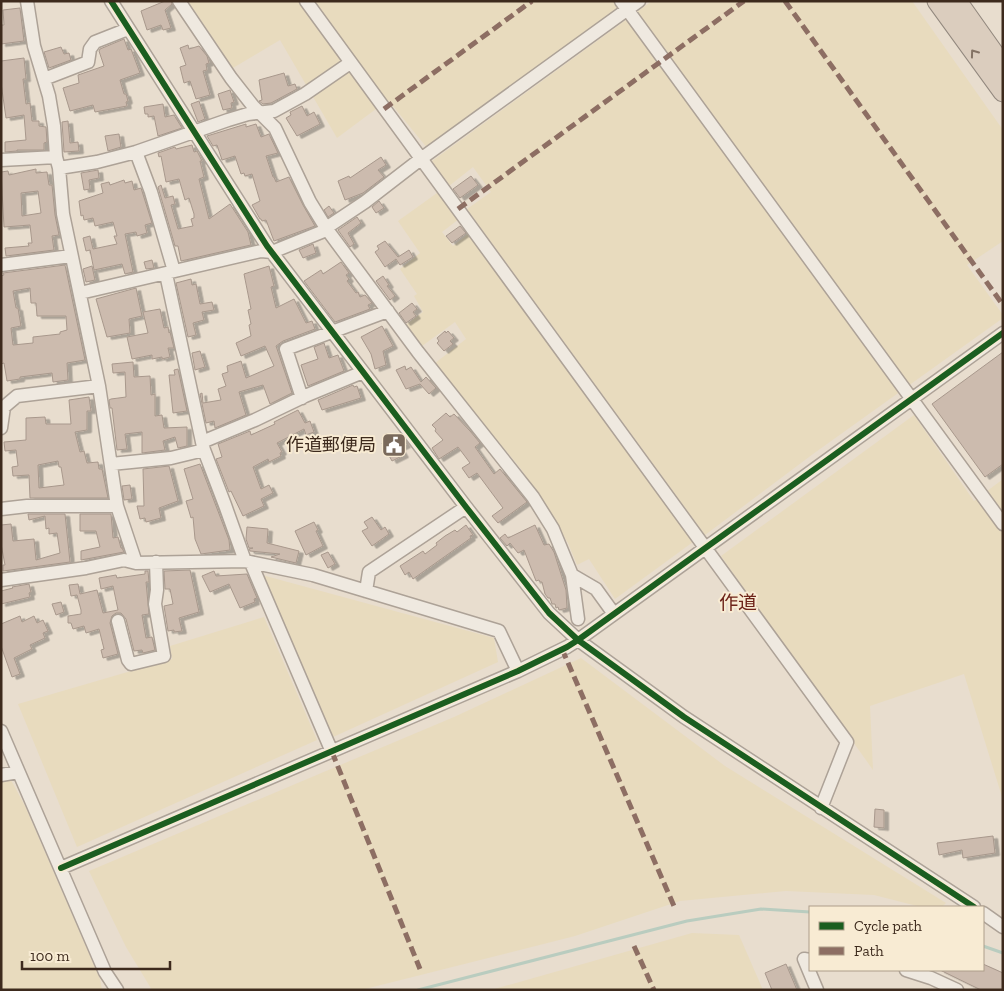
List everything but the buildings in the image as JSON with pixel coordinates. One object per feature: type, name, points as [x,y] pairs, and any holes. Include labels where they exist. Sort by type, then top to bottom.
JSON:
[{"type":"highway","points":[[937,1],[1003,92]]},
{"type":"highway","points":[[957,1],[1003,66]]},
{"type":"street","points":[[27,1],[34,46],[49,96],[63,214],[99,386],[117,506],[136,562]]},
{"type":"street","points":[[111,1],[272,252],[549,613],[578,640],[684,717],[972,906]]},
{"type":"street","points":[[178,1],[231,78],[253,106],[275,128],[310,202],[326,228],[418,352],[533,498],[553,529],[572,575],[578,619]]},
{"type":"street","points":[[306,1],[847,742],[821,808]]},
{"type":"street","points":[[80,292],[261,251],[272,252],[324,231],[624,6],[639,1]]},
{"type":"street","points":[[624,6],[1003,524]]},
{"type":"street","points":[[44,79],[88,62],[90,48],[95,42],[128,29]]},
{"type":"street","points":[[1,160],[97,162],[136,152],[195,130],[242,116],[274,111],[290,104],[350,63]]},
{"type":"street","points":[[136,152],[151,192],[170,272],[203,446],[248,562],[332,752]]},
{"type":"street","points":[[1,265],[71,256]]},
{"type":"street","points":[[302,398],[286,349],[388,311]]},
{"type":"street","points":[[61,868],[518,671],[567,647],[1003,333]]},
{"type":"street","points":[[111,464],[172,458],[203,446],[302,398],[363,372]]},
{"type":"street","points":[[1,428],[4,407],[17,396],[99,386]]},
{"type":"street","points":[[1,509],[27,506],[117,506]]},
{"type":"street","points":[[366,591],[369,572],[466,507]]},
{"type":"street","points":[[1,580],[86,568],[124,560],[136,562],[248,562],[313,575],[499,631],[518,671]]},
{"type":"street","points":[[118,621],[128,660],[131,664],[164,656],[155,604],[157,590],[156,562]]},
{"type":"street","points":[[572,575],[596,590],[614,614]]},
{"type":"street","points":[[1,731],[106,972],[117,990]]},
{"type":"street","points":[[1,775],[18,772]]},
{"type":"street","points":[[984,914],[1003,927]]},
{"type":"street","points":[[809,960],[804,959],[809,971]]},
{"type":"street","points":[[809,971],[817,990]]},
{"type":"street","points":[[909,971],[931,978],[957,990]]},
{"type":"shaded area","points":[[188,1],[630,1],[428,149],[388,100],[337,138],[280,40],[233,68]]},
{"type":"shaded area","points":[[652,1],[912,1],[1003,130],[1003,241],[967,265],[1003,315],[1003,318],[813,454],[705,535],[467,209],[491,192],[473,167],[449,186],[432,161]]},
{"type":"shaded area","points":[[437,193],[459,219],[442,232],[453,246],[468,234],[635,459],[693,542],[615,599],[589,559],[577,565],[568,543],[521,469],[434,364],[466,339],[455,322],[422,346],[404,326],[423,312],[414,296],[417,294],[400,269],[420,253],[398,221]]},
{"type":"shaded area","points":[[914,415],[974,501],[1003,479],[1003,800],[964,674],[870,706],[873,770],[721,556]]},
{"type":"shaded area","points":[[262,575],[494,638],[498,662],[333,737]]},
{"type":"shaded area","points":[[264,617],[317,740],[77,847],[18,704],[172,659],[170,646]]},
{"type":"shaded area","points":[[581,658],[725,766],[946,903],[943,906],[917,906],[874,895],[786,891],[680,901],[575,936],[361,990],[152,990],[126,947],[89,871],[454,717]]},
{"type":"shaded area","points":[[11,780],[25,806],[100,979],[102,990],[1,990],[1,782]]},
{"type":"shaded area","points":[[692,933],[739,935],[763,990],[491,990]]},
{"type":"waterway","points":[[418,990],[687,921],[761,909],[809,912]]},
{"type":"waterway","points":[[984,946],[1003,953]]},
{"type":"marked path","points":[[384,109],[532,1]]},
{"type":"marked path","points":[[458,209],[744,1]]},
{"type":"marked path","points":[[785,1],[1003,305]]},
{"type":"marked path","points":[[562,649],[674,906]]},
{"type":"marked path","points":[[332,752],[420,969]]},
{"type":"marked path","points":[[634,946],[654,990]]},
{"type":"cycle path","points":[[111,1],[267,246],[549,613],[578,640],[684,717],[972,906]]},
{"type":"cycle path","points":[[61,868],[518,671],[567,647],[1003,333]]},
{"type":"place","name":"作道郵便局","points":[[394,445]]},
{"type":"district","name":"作道","points":[[738,602]]}]
